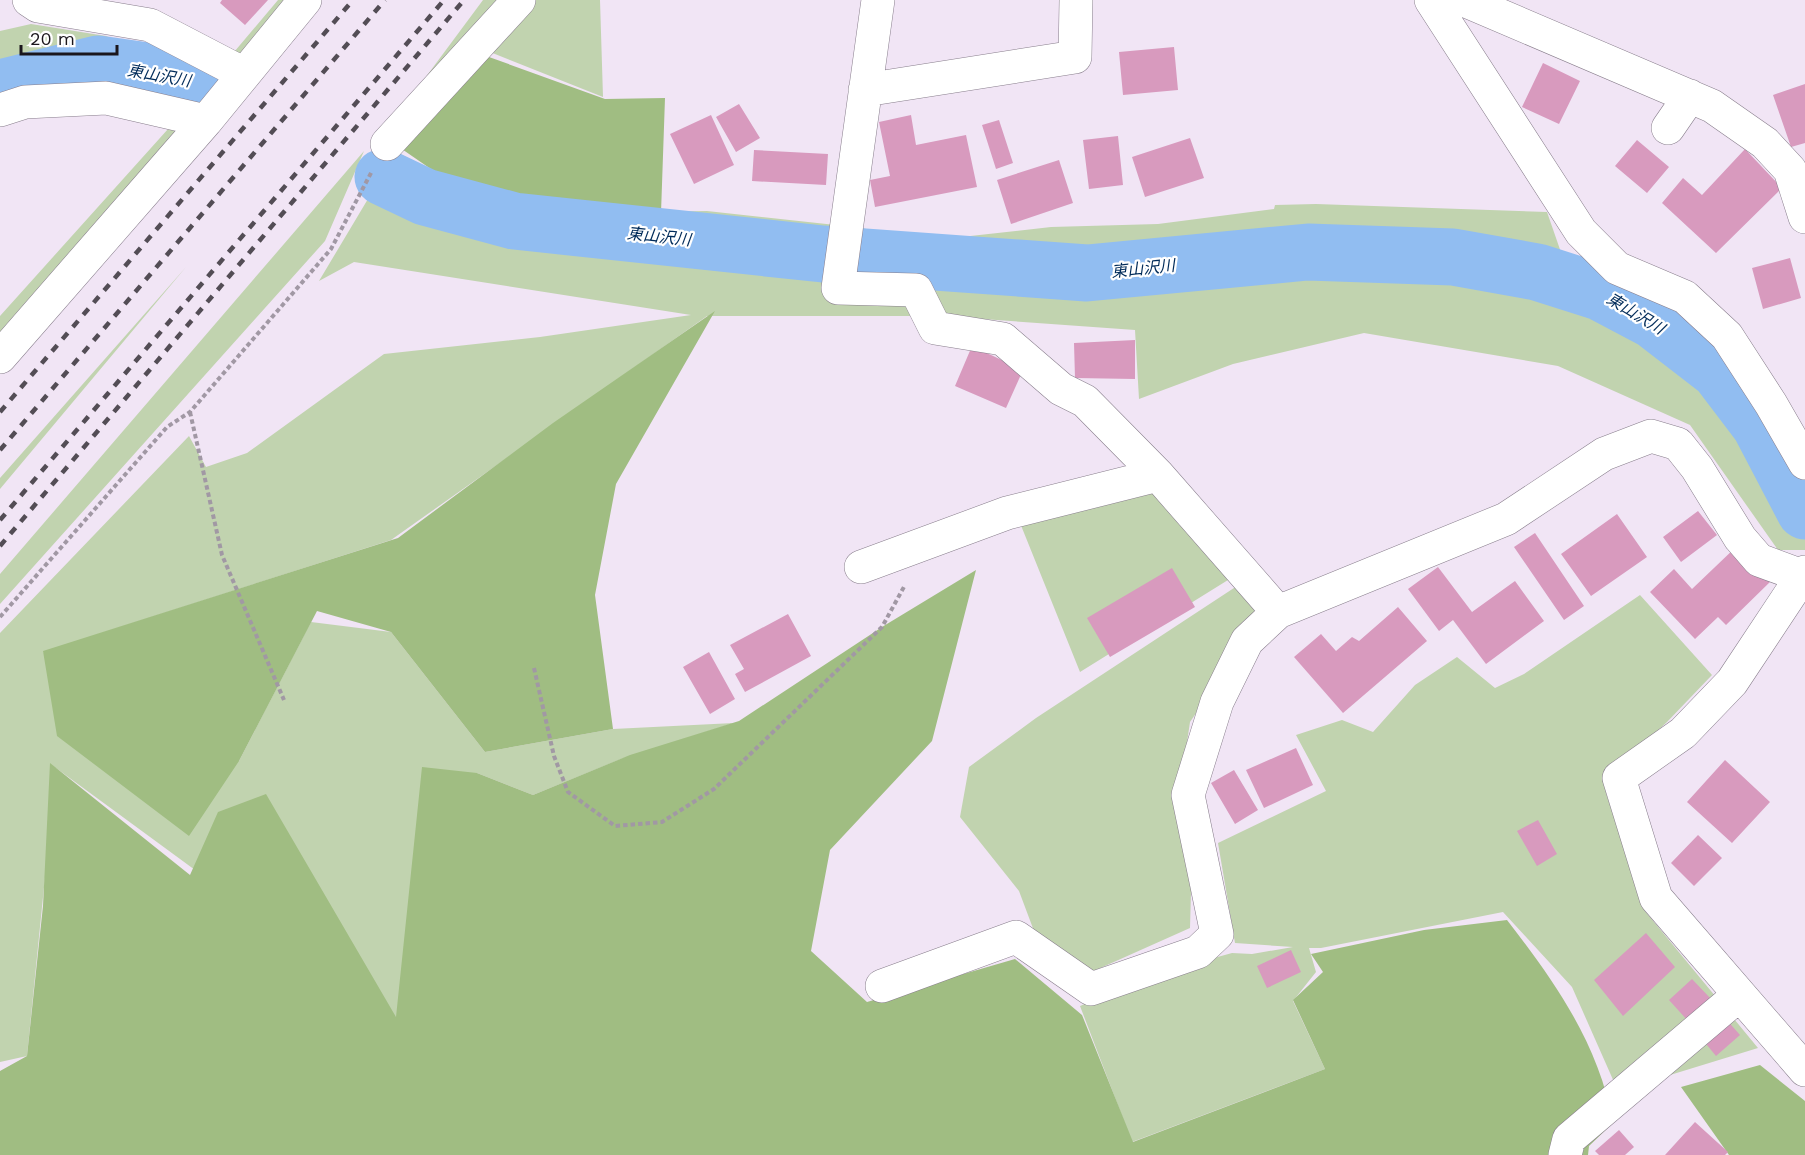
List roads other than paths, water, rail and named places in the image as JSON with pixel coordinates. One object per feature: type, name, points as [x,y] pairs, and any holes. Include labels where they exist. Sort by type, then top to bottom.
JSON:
[{"type":"street","points":[[29,0],[38,6],[150,25],[244,74]]},
{"type":"street","points":[[0,357],[206,120],[305,0]]},
{"type":"street","points":[[387,144],[519,0]]},
{"type":"street","points":[[878,0],[842,243],[838,288],[916,290],[935,328],[1003,339],[1061,389],[1085,401],[1158,475],[1278,612]]},
{"type":"street","points":[[865,90],[1075,57],[1076,0]]},
{"type":"street","points":[[1431,0],[1581,232],[1617,268],[1685,297],[1727,336],[1771,404],[1805,463]]},
{"type":"street","points":[[1464,0],[1713,106],[1795,161],[1790,170],[1805,217]]},
{"type":"street","points":[[1668,128],[1690,96]]},
{"type":"street","points":[[0,110],[25,102],[106,98],[206,120]]},
{"type":"street","points":[[882,986],[1016,937],[1091,989],[1198,952],[1217,934],[1188,795],[1217,702],[1247,641],[1278,612],[1506,519],[1604,454],[1651,436],[1678,444],[1697,468],[1740,538],[1759,560],[1804,575],[1732,682],[1683,733],[1619,778],[1656,898],[1805,1070]]},
{"type":"street","points":[[861,567],[1007,513],[1158,475]]},
{"type":"street","points":[[1565,1155],[1569,1139],[1739,995]]},
{"type":"waterway","name":"東山沢川","points":[[0,88],[98,64],[168,74],[213,85]]},
{"type":"waterway","name":"東山沢川","points":[[383,177],[425,197],[514,221],[823,254],[1087,273],[1308,252],[1453,257],[1537,272],[1600,292],[1653,320],[1719,371],[1760,425],[1805,511]]},
{"type":"waterway","name":"東山沢川","points":[[1782,468],[1785,465]]},
{"type":"railway","points":[[0,412],[353,0]]},
{"type":"railway","points":[[0,450],[385,0]]},
{"type":"railway","points":[[0,520],[444,0]]},
{"type":"railway","points":[[0,546],[464,0]]}]
